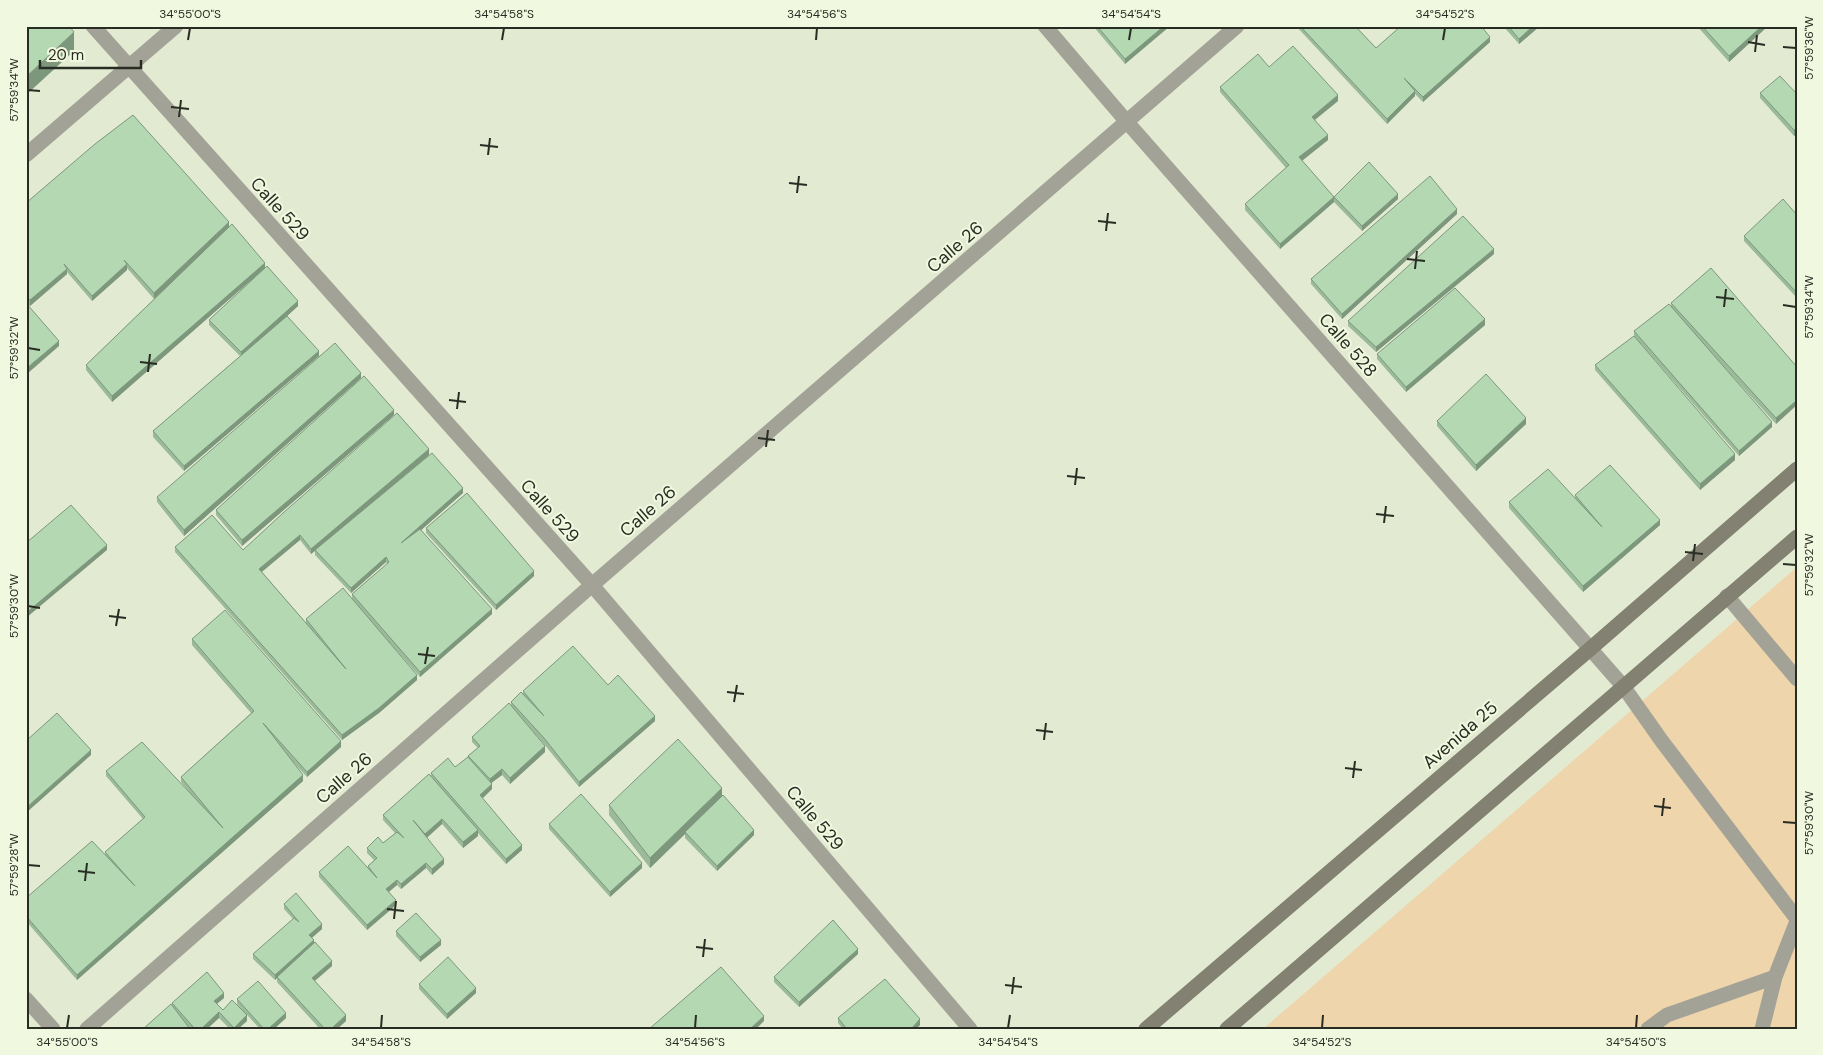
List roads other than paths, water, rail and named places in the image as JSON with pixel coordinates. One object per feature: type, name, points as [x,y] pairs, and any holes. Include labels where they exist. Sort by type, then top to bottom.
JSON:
[{"type":"main road","name":"Avenida 25","points":[[1146,1029],[1797,469]]},
{"type":"main road","points":[[1227,1029],[1797,537]]},
{"type":"street","name":"Calle 529","points":[[93,26],[592,585],[970,1029]]},
{"type":"street","points":[[26,155],[176,26]]},
{"type":"street","name":"Calle 528","points":[[1045,26],[1127,122],[1623,686],[1661,740],[1797,920]]},
{"type":"street","name":"Calle 26","points":[[87,1029],[592,585],[1237,26]]},
{"type":"street","points":[[1727,596],[1797,679]]},
{"type":"street","points":[[1762,1029],[1775,977],[1797,920]]},
{"type":"street","points":[[1648,1029],[1668,1016],[1775,977]]},
{"type":"street","points":[[26,999],[53,1029]]}]
